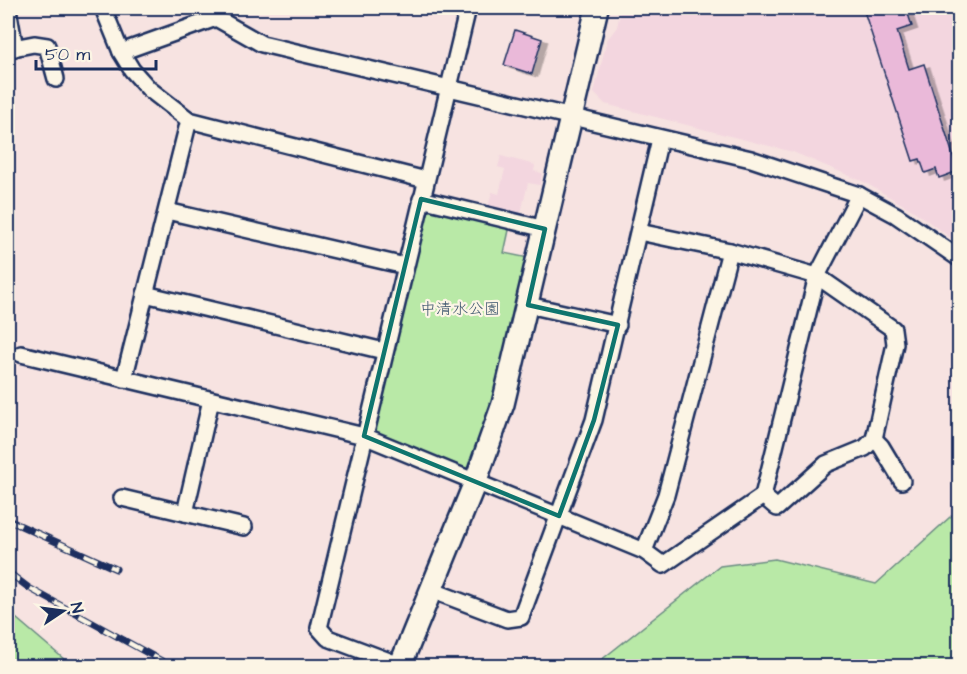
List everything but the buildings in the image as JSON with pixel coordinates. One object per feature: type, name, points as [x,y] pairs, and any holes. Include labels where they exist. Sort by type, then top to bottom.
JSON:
[{"type":"street","points":[[103,8],[121,52],[149,89],[189,120],[426,180]]},
{"type":"street","points":[[468,8],[319,628],[328,638],[400,666],[476,480],[503,404],[597,8]]},
{"type":"street","points":[[8,9],[11,49],[34,44],[46,46],[56,79]]},
{"type":"street","points":[[121,52],[212,13],[262,44],[784,168],[859,195],[896,215],[960,259]]},
{"type":"street","points":[[124,379],[189,120]]},
{"type":"street","points":[[431,590],[507,620],[521,616],[594,420],[660,139]]},
{"type":"street","points":[[21,354],[364,436],[476,480],[644,551],[663,565],[763,496],[817,276],[859,195]]},
{"type":"street","points":[[421,199],[545,229]]},
{"type":"street","points":[[167,211],[405,266]]},
{"type":"street","points":[[639,232],[730,251],[817,276],[893,329],[895,344],[874,439],[865,448],[826,464],[777,508],[763,496]]},
{"type":"street","points":[[644,551],[666,495],[730,251]]},
{"type":"street","points":[[145,294],[384,351]]},
{"type":"street","points":[[528,304],[618,325]]},
{"type":"street","points":[[185,513],[211,400]]},
{"type":"street","points":[[874,439],[881,446],[902,481]]},
{"type":"street","points":[[122,498],[244,527]]},
{"type":"highlighted area","points":[[421,199],[545,229],[528,305],[618,325],[594,420],[559,516],[364,436]]},
{"type":"shaded area","points":[[621,8],[959,8],[959,244],[914,211],[864,182],[793,152],[605,104],[594,93],[607,40],[617,27]]},
{"type":"shaded area","points":[[501,156],[535,165],[534,171],[542,173],[540,185],[528,183],[520,217],[488,207],[492,192],[499,194],[505,169],[498,167]]},
{"type":"green space","name":"中清水公園","points":[[421,199],[511,221],[504,253],[538,260],[476,480],[364,436]]},
{"type":"green space","points":[[959,509],[959,666],[460,666],[463,663],[596,664],[720,566],[775,559],[876,584]]},
{"type":"green space","points":[[8,613],[10,613],[72,666],[8,666]]},
{"type":"railway","points":[[8,520],[116,569]]},
{"type":"railway","points":[[8,572],[29,588],[171,666]]}]
